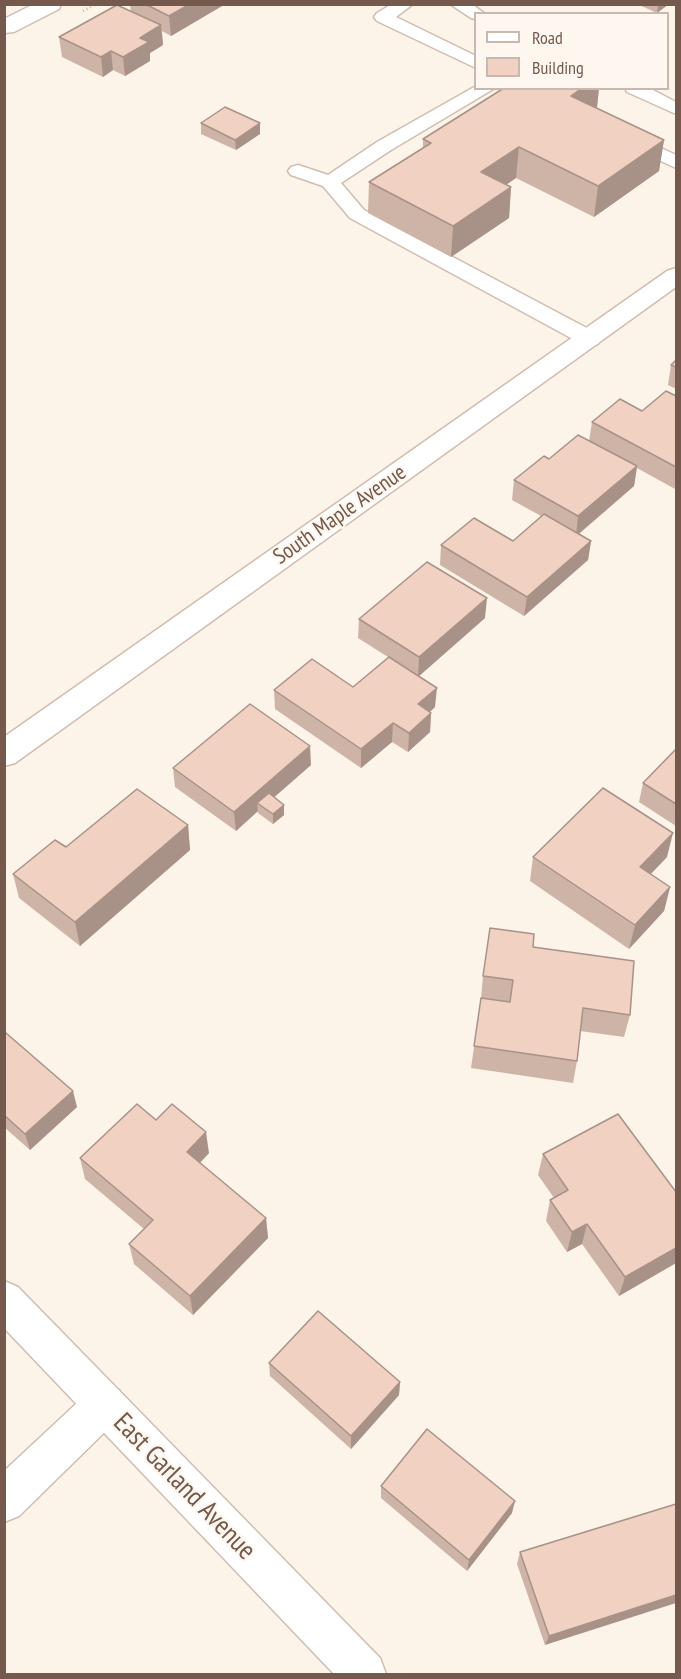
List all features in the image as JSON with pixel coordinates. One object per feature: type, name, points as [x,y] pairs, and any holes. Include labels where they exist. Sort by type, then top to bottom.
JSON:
[{"type":"main road","points":[[6,27],[51,4]]},
{"type":"main road","name":"South Maple Avenue","points":[[4,754],[676,276]]},
{"type":"main road","name":"East Garland Avenue","points":[[4,1300],[364,1674]]},
{"type":"main road","points":[[4,1501],[105,1404]]},
{"type":"lane","points":[[405,4],[383,16],[474,62]]},
{"type":"lane","points":[[458,4],[474,12]]},
{"type":"lane","points":[[330,182],[384,146],[482,90]]},
{"type":"lane","points":[[638,90],[676,109]]},
{"type":"lane","points":[[615,131],[676,162]]},
{"type":"lane","points":[[298,171],[330,182],[357,214],[590,339]]},
{"type":"building","points":[[145,4],[190,4],[169,16]]},
{"type":"building","points":[[117,5],[161,25],[140,38],[149,42],[123,57],[111,51],[101,57],[59,37]]},
{"type":"building","points":[[501,90],[579,90],[571,96],[664,140],[598,186],[519,147],[481,172],[511,187],[453,226],[369,182],[431,143],[423,139]]},
{"type":"building","points":[[225,107],[260,123],[235,140],[201,123]]},
{"type":"building","points":[[666,391],[676,396],[676,467],[592,422],[620,399],[642,411]]},
{"type":"building","points":[[578,435],[637,466],[578,516],[514,480],[544,456],[549,459]]},
{"type":"building","points":[[544,514],[591,541],[527,597],[441,545],[474,518],[513,541]]},
{"type":"building","points":[[427,562],[487,598],[419,657],[359,619]]},
{"type":"building","points":[[389,657],[437,688],[418,704],[431,713],[409,733],[393,723],[361,749],[274,690],[312,659],[353,687]]},
{"type":"building","points":[[250,704],[310,746],[234,812],[173,768]]},
{"type":"building","points":[[676,749],[676,804],[643,783]]},
{"type":"building","points":[[603,788],[673,833],[640,867],[670,887],[635,925],[533,857]]},
{"type":"building","points":[[137,789],[188,825],[75,922],[13,874],[55,840],[66,847]]},
{"type":"building","points":[[269,793],[284,805],[273,814],[257,803]]},
{"type":"building","points":[[490,928],[534,934],[533,947],[634,961],[630,1015],[583,1008],[577,1061],[474,1046],[481,998],[510,1002],[513,980],[483,976]]},
{"type":"building","points":[[6,1033],[73,1091],[25,1134],[4,1115],[4,1034]]},
{"type":"building","points":[[137,1104],[156,1120],[172,1104],[206,1132],[187,1152],[266,1218],[190,1296],[129,1244],[153,1220],[80,1158]]},
{"type":"building","points":[[618,1114],[676,1192],[676,1248],[625,1277],[587,1224],[572,1232],[550,1200],[568,1190],[543,1154]]},
{"type":"building","points":[[318,1311],[400,1382],[351,1436],[269,1363]]},
{"type":"building","points":[[427,1429],[515,1501],[469,1560],[381,1486]]},
{"type":"building","points":[[676,1504],[676,1595],[549,1636],[520,1552]]}]
